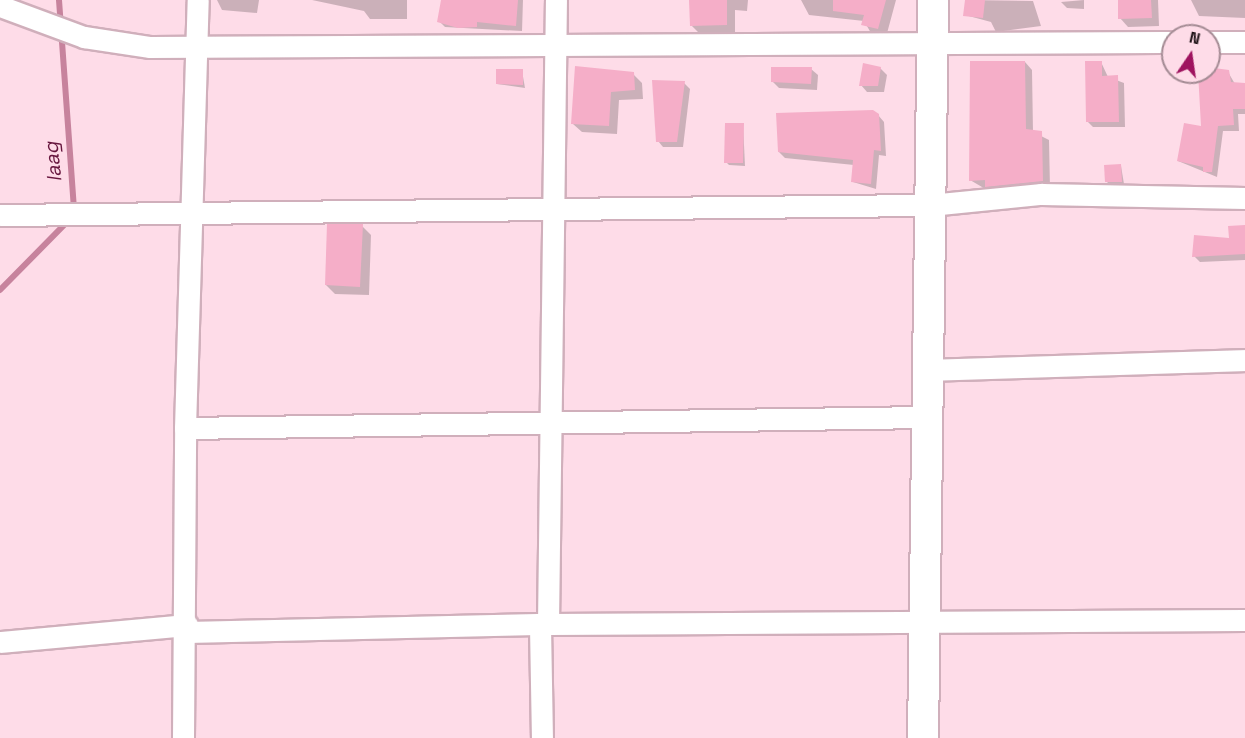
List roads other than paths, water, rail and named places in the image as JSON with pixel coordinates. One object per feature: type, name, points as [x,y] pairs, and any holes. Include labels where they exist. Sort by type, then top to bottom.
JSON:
[{"type":"street","points":[[183,738],[187,628],[185,428],[198,0]]},
{"type":"street","points":[[542,738],[550,422],[556,0]]},
{"type":"street","points":[[923,738],[933,0]]},
{"type":"street","points":[[0,6],[58,24],[84,37],[120,45],[1161,42]]},
{"type":"street","points":[[1221,42],[1245,42]]},
{"type":"street","points":[[0,215],[553,207],[930,205],[1041,194],[1245,198]]},
{"type":"street","points":[[928,370],[1245,360]]},
{"type":"street","points":[[185,428],[927,417]]},
{"type":"street","points":[[0,642],[187,628],[924,620],[1245,620]]},
{"type":"waterway","name":"laag","points":[[59,0],[74,209]]},
{"type":"waterway","name":"laag","points":[[0,290],[69,220]]}]
